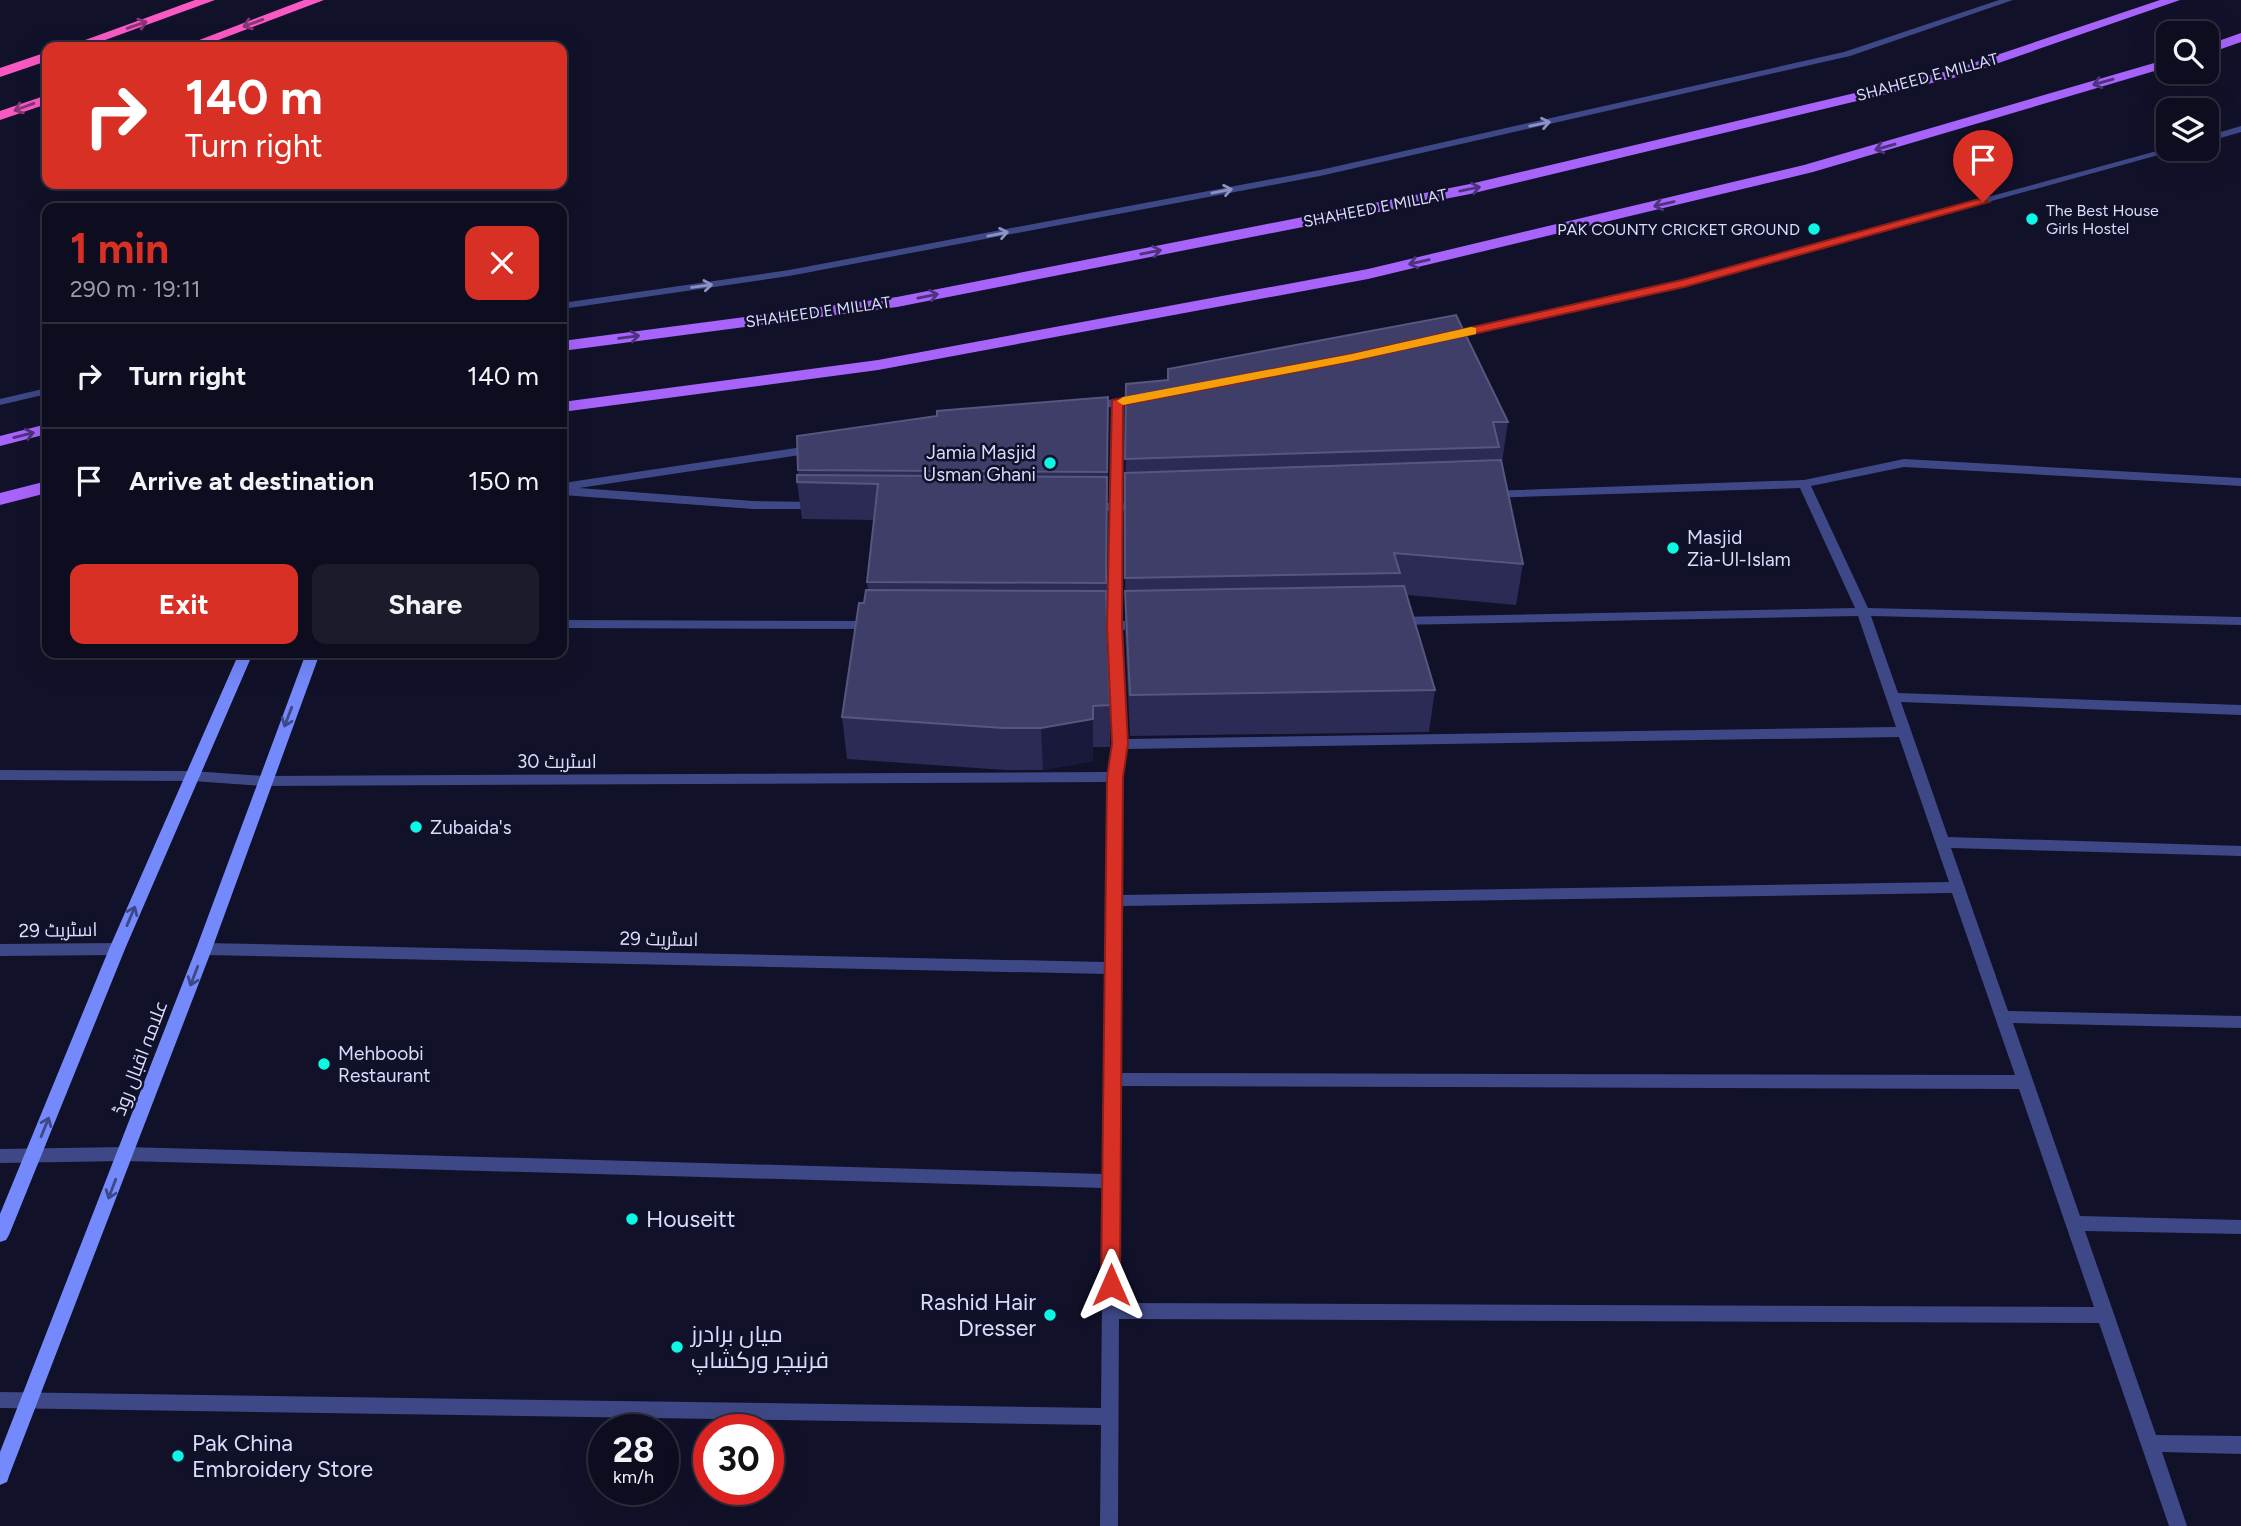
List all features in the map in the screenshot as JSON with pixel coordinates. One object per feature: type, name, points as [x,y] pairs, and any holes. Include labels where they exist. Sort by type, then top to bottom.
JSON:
[{"type":"highway","points":[[87,42],[208,0]]},
{"type":"highway","points":[[202,42],[317,0]]},
{"type":"highway","points":[[0,73],[42,58]]},
{"type":"highway","points":[[0,116],[42,101]]},
{"type":"main road","name":"SHAHEED E MILLAT","points":[[567,345],[897,302],[1470,190],[1956,73],[2173,0]]},
{"type":"main road","points":[[2219,45],[2241,37]]},
{"type":"main road","points":[[567,406],[878,365],[1368,274],[1808,169],[2156,67]]},
{"type":"main road","points":[[0,441],[42,430]]},
{"type":"main road","points":[[0,499],[42,488]]},
{"type":"street","points":[[567,305],[789,273],[1320,173],[1847,54],[2008,0]]},
{"type":"street","points":[[2219,135],[2241,129]]},
{"type":"street","points":[[1432,340],[1684,283],[2156,154]]},
{"type":"street","points":[[0,402],[42,392]]},
{"type":"street","points":[[1076,409],[1156,395]]},
{"type":"street","points":[[1109,1526],[1113,901],[1115,777],[1120,744],[1115,626],[1118,508],[1116,403]]},
{"type":"street","points":[[567,488],[832,446]]},
{"type":"street","points":[[1475,496],[1804,484],[1904,463],[2241,482]]},
{"type":"street","points":[[1804,484],[1863,612],[2178,1526]]},
{"type":"street","points":[[567,489],[753,505],[834,505]]},
{"type":"street","points":[[1077,507],[1159,506]]},
{"type":"street","points":[[1378,621],[1863,612],[2241,621]]},
{"type":"street","points":[[567,624],[894,625]]},
{"type":"street","points":[[1073,626],[1157,625]]},
{"type":"street","points":[[0,1235],[117,948],[244,658]]},
{"type":"street","name":"علامہ اقبال روڈ","points":[[0,1476],[204,949],[311,658]]},
{"type":"street","points":[[1892,697],[2241,710]]},
{"type":"street","points":[[1120,744],[1904,732]]},
{"type":"street","name":"اسٹریٹ 30","points":[[0,775],[192,776],[264,781],[1115,777]]},
{"type":"street","points":[[1942,842],[2241,851]]},
{"type":"street","points":[[1113,901],[1958,887]]},
{"type":"street","name":"اسٹریٹ 29","points":[[0,950],[117,948]]},
{"type":"street","name":"اسٹریٹ 29","points":[[204,949],[1113,968]]},
{"type":"street","points":[[2002,1017],[2241,1022]]},
{"type":"street","points":[[1112,1079],[2024,1082]]},
{"type":"street","points":[[0,1156],[125,1154],[1111,1181]]},
{"type":"street","points":[[2074,1223],[2241,1227]]},
{"type":"street","points":[[1110,1311],[2105,1315]]},
{"type":"street","points":[[0,1400],[1110,1417]]},
{"type":"street","points":[[2149,1443],[2241,1445]]},
{"type":"building","points":[[1456,315],[1508,422],[1493,422],[1499,447],[1125,459],[1126,384],[1168,380],[1168,369]]},
{"type":"building","points":[[1108,397],[1107,472],[798,470],[797,436],[937,416],[937,411]]},
{"type":"building","points":[[1501,460],[1523,564],[1394,553],[1400,573],[1125,578],[1125,473]]},
{"type":"building","points":[[797,475],[1107,477],[1106,583],[867,582],[878,484],[797,482]]},
{"type":"building","points":[[1404,586],[1435,690],[1130,695],[1125,591]]},
{"type":"building","points":[[866,590],[1106,591],[1110,705],[1093,706],[1093,719],[1041,728],[842,717],[859,603],[864,603]]},
{"type":"slow traffic","points":[[1123,401],[1352,358],[1471,331]]},
{"type":"place","name":"The Best House Girls Hostel","points":[[2032,219]]},
{"type":"place","name":"PAK COUNTY CRICKET GROUND","points":[[1814,229]]},
{"type":"place","name":"Jamia Masjid Usman Ghani","points":[[1050,463]]},
{"type":"place","name":"Masjid Zia-Ul-Islam","points":[[1673,548]]},
{"type":"place","name":"Zubaida's","points":[[416,827]]},
{"type":"place","name":"Mehboobi Restaurant","points":[[324,1064]]},
{"type":"place","name":"Houseitt","points":[[632,1219]]},
{"type":"place","name":"Rashid Hair Dresser","points":[[1050,1315]]},
{"type":"place","name":"میاں برادرز فرنیچر ورکشاپ","points":[[677,1347]]},
{"type":"place","name":"Pak China Embroidery Store","points":[[178,1456]]},
{"type":"route","points":[[1111,1285],[1115,777],[1120,744],[1115,626],[1118,508],[1116,403],[1352,358],[1684,283],[1983,202]]}]
